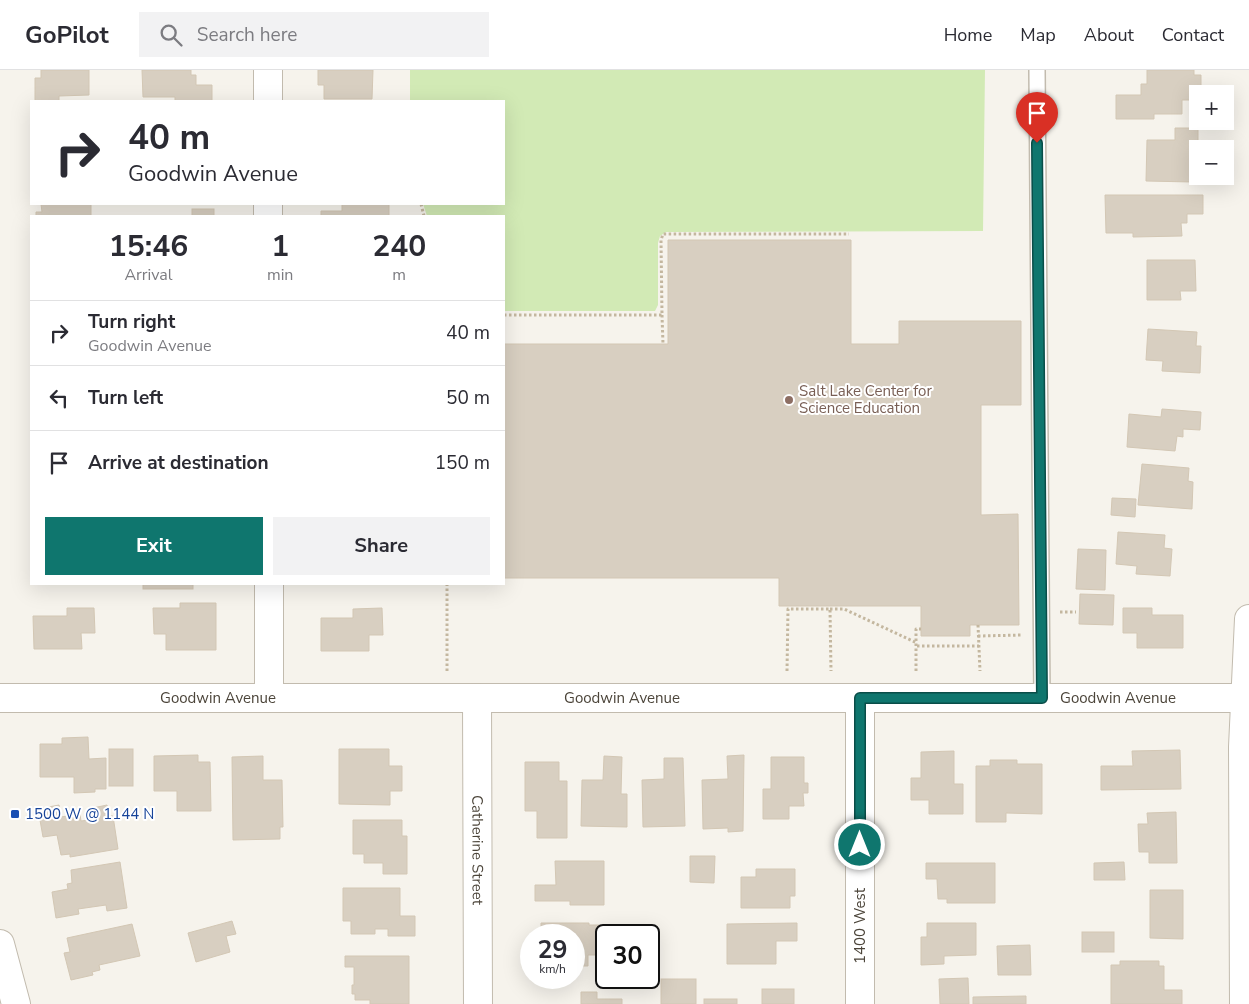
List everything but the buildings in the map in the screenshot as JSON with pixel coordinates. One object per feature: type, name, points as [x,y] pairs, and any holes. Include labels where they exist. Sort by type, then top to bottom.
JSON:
[{"type":"street","points":[[268,70],[268,100]]},
{"type":"street","points":[[269,585],[269,698]]},
{"type":"street","points":[[1244,1004],[1243,747],[1249,619]]},
{"type":"street","name":"Goodwin Avenue","points":[[0,698],[1244,698]]},
{"type":"street","name":"Catherine Street","points":[[477,698],[478,1004]]},
{"type":"street","name":"1400 West","points":[[860,698],[860,1004]]},
{"type":"street","points":[[0,944],[16,1004]]},
{"type":"lane","points":[[1037,70],[1042,698]]},
{"type":"path","points":[[663,344],[661,240],[663,234],[850,234]]},
{"type":"path","points":[[505,315],[662,315]]},
{"type":"path","points":[[447,585],[447,671]]},
{"type":"path","points":[[787,671],[788,609],[844,609],[916,644],[979,646]]},
{"type":"path","points":[[830,609],[831,671]]},
{"type":"path","points":[[1054,612],[1076,612]]},
{"type":"path","points":[[978,625],[980,671]]},
{"type":"path","points":[[916,671],[916,629],[921,629]]},
{"type":"path","points":[[978,636],[1028,635]]},
{"type":"green space","points":[[410,70],[985,70],[983,231],[666,232],[660,236],[658,243],[658,305],[655,311],[505,311],[505,215],[427,215],[423,205],[505,205],[505,100],[410,100]]},
{"type":"place","name":"Salt Lake Center for Science Education","points":[[789,400]]},
{"type":"place","name":"1500 W @ 1144 N","points":[[15,814]]},
{"type":"route","points":[[860,845],[860,698],[1042,698],[1037,143]]}]
